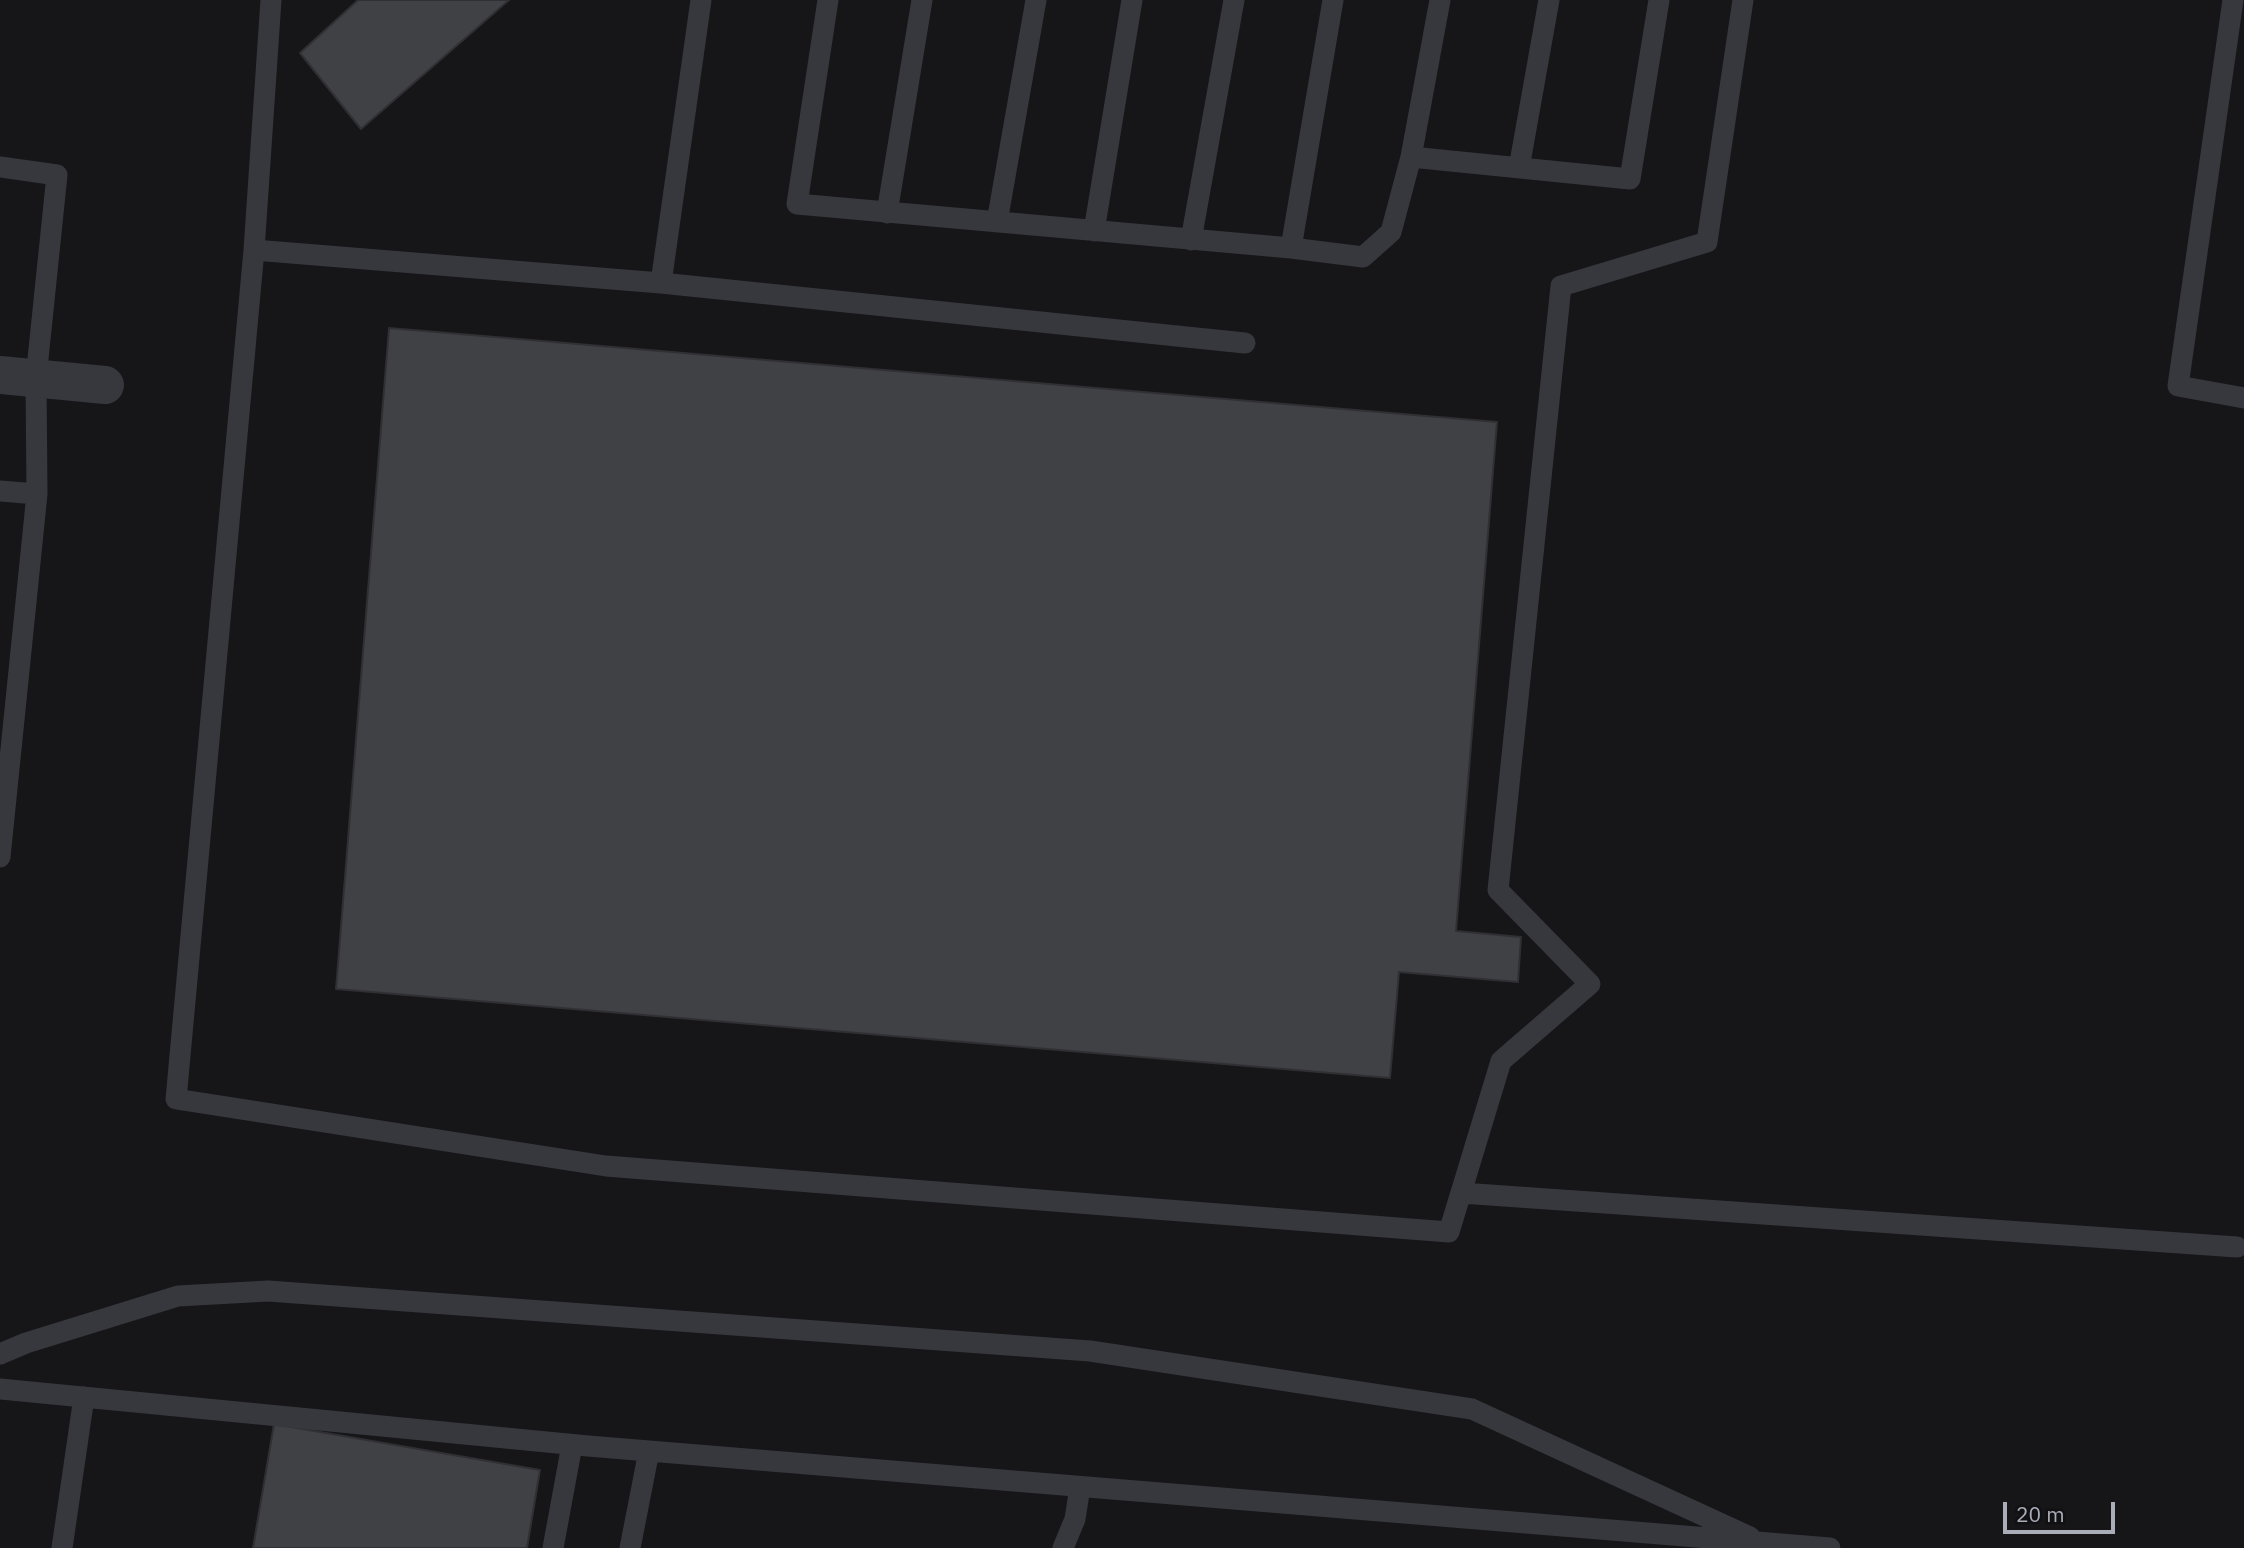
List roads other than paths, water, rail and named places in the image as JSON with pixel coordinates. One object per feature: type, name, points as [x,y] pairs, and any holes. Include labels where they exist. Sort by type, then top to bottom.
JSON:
[{"type":"street","points":[[18,376],[105,385]]},
{"type":"lane","points":[[271,0],[254,250],[176,1099],[606,1166],[1449,1232],[1501,1061],[1590,984],[1498,890],[1561,286],[1706,242],[1743,0]]},
{"type":"lane","points":[[661,283],[701,0]]},
{"type":"lane","points":[[828,0],[797,204],[1291,248],[1363,257],[1391,232],[1411,157],[1440,0]]},
{"type":"lane","points":[[887,213],[922,0]]},
{"type":"lane","points":[[997,222],[1036,0]]},
{"type":"lane","points":[[1094,231],[1132,0]]},
{"type":"lane","points":[[1191,240],[1234,0]]},
{"type":"lane","points":[[1291,248],[1333,0]]},
{"type":"lane","points":[[1519,168],[1549,0]]},
{"type":"lane","points":[[1411,157],[1630,179],[1659,0]]},
{"type":"lane","points":[[2233,0],[2178,386],[2244,398]]},
{"type":"lane","points":[[0,167],[57,175],[18,376],[37,494],[0,857]]},
{"type":"lane","points":[[254,250],[661,283],[1245,343]]},
{"type":"lane","points":[[0,491],[37,494]]},
{"type":"lane","points":[[1461,1193],[2237,1247]]},
{"type":"lane","points":[[0,1354],[26,1343],[178,1296],[268,1291],[1090,1351],[1472,1409],[1762,1542]]},
{"type":"lane","points":[[0,1389],[572,1445],[1830,1548]]},
{"type":"lane","points":[[62,1548],[83,1397]]},
{"type":"lane","points":[[553,1548],[572,1445]]},
{"type":"lane","points":[[630,1548],[649,1451]]},
{"type":"lane","points":[[1063,1548],[1075,1519],[1080,1487]]}]
